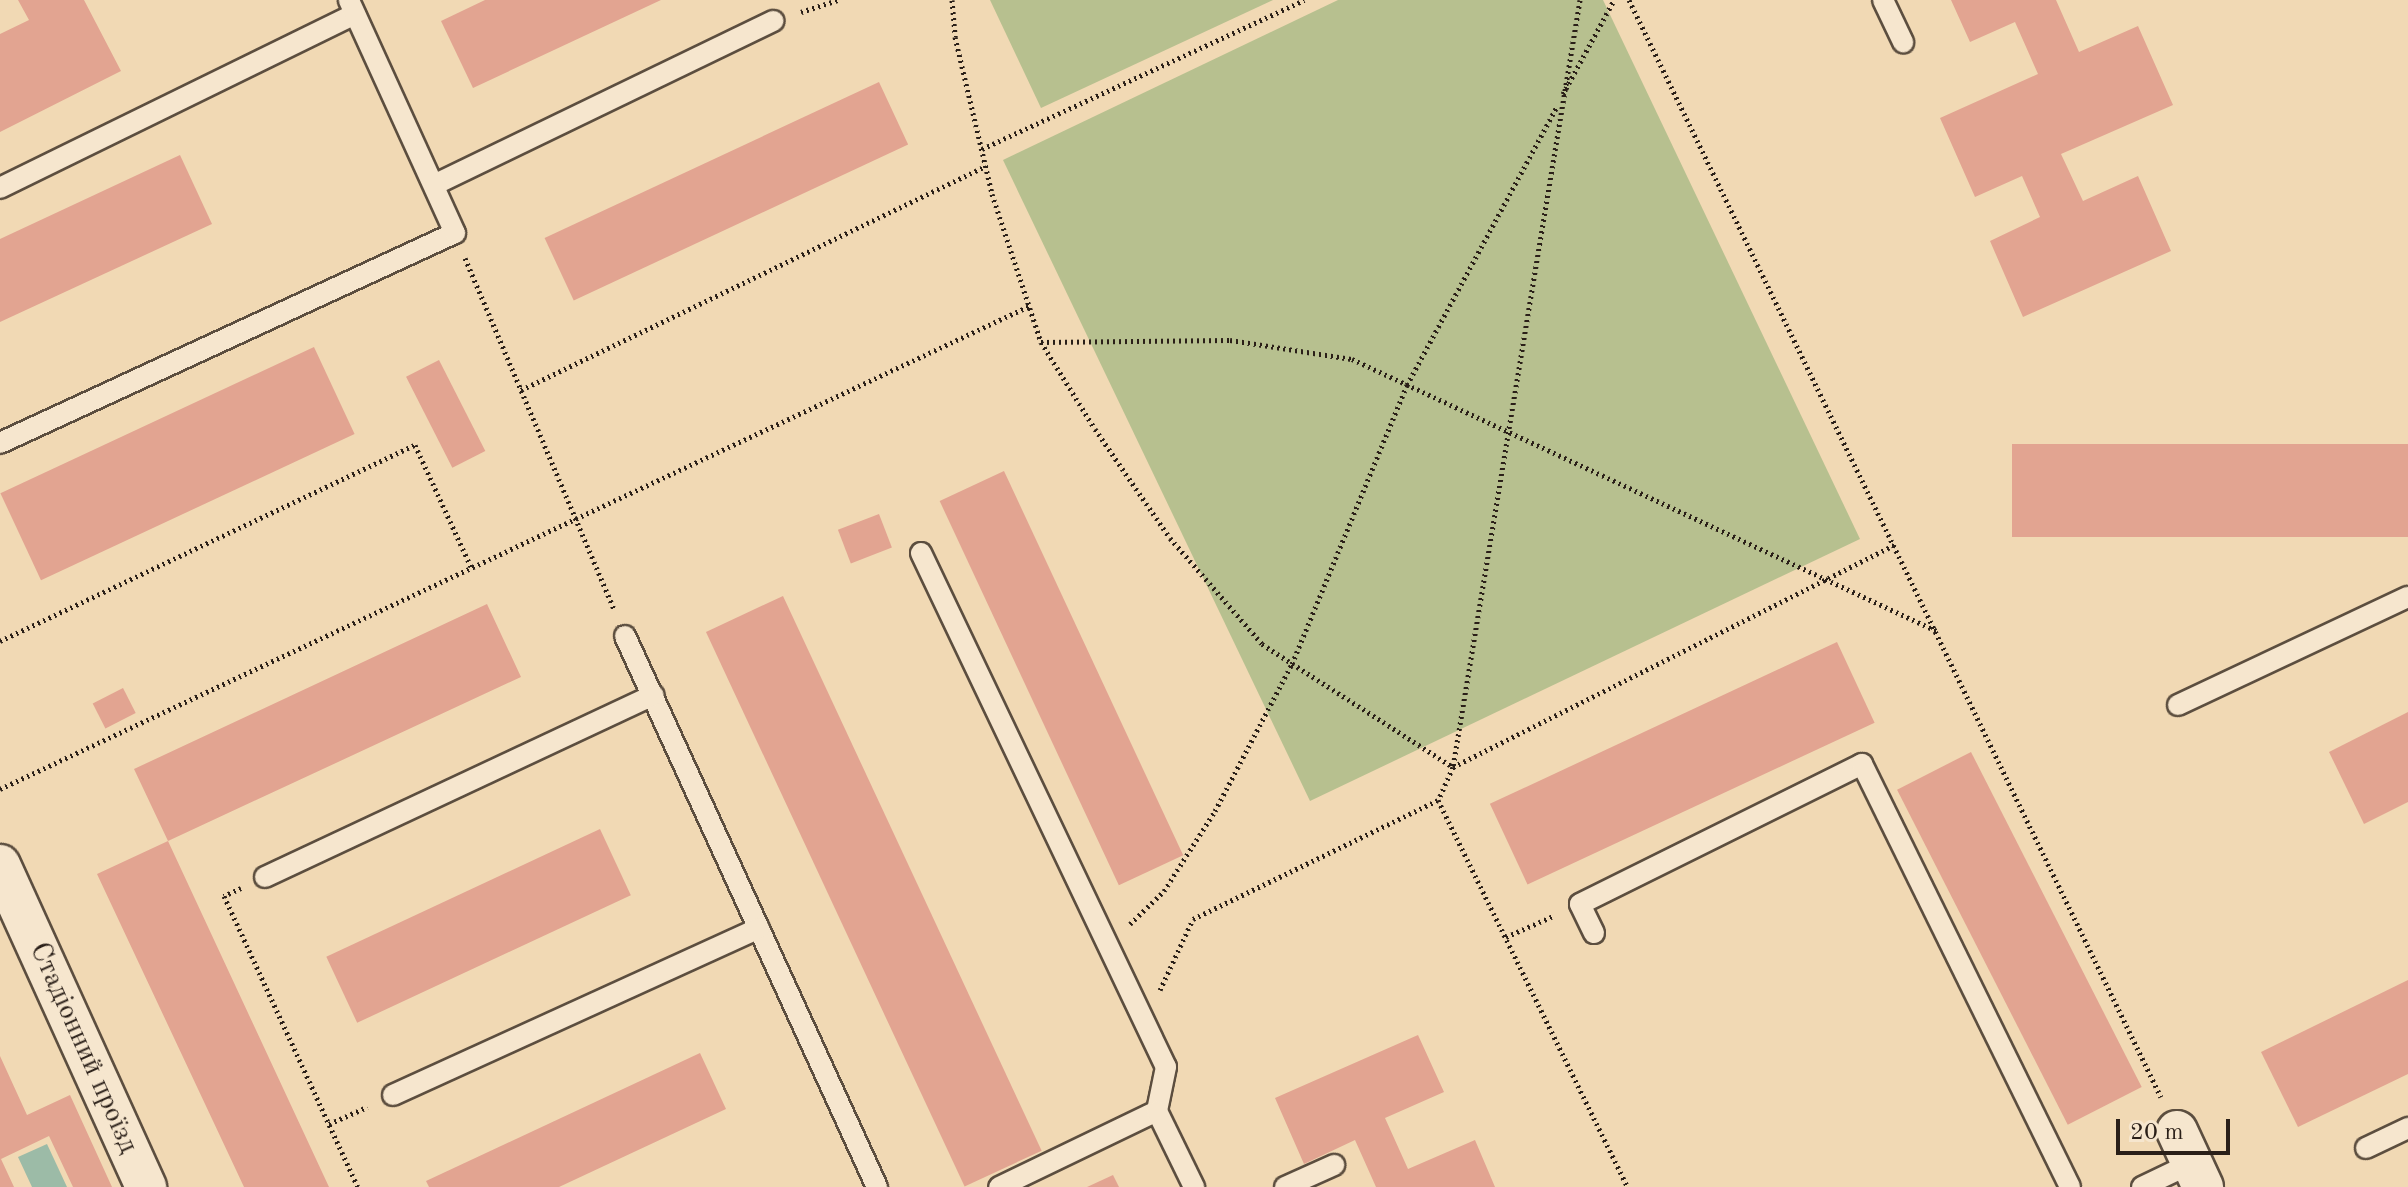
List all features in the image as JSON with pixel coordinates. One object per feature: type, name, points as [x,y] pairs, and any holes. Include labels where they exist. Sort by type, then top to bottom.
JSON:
[{"type":"street","name":"Стадіонний проїзд","points":[[0,865],[146,1187]]},
{"type":"lane","points":[[1883,0],[1903,42]]},
{"type":"lane","points":[[0,188],[352,7],[455,233],[0,443]]},
{"type":"lane","points":[[434,185],[774,21]]},
{"type":"lane","points":[[921,553],[1166,1067],[1157,1111],[1194,1187]]},
{"type":"lane","points":[[2178,705],[2408,597]]},
{"type":"lane","points":[[625,636],[877,1187]]},
{"type":"lane","points":[[265,877],[653,695]]},
{"type":"lane","points":[[1594,933],[1580,904],[1862,764],[2070,1187]]},
{"type":"lane","points":[[393,1095],[759,928]]},
{"type":"lane","points":[[999,1187],[1157,1111]]},
{"type":"lane","points":[[2366,1148],[2408,1128]]},
{"type":"lane","points":[[2142,1187],[2191,1160]]},
{"type":"lane","points":[[1285,1187],[1334,1165]]},
{"type":"path","points":[[774,21],[839,0]]},
{"type":"path","points":[[952,0],[955,37],[986,166],[1041,342],[1170,538],[1262,644],[1453,767]]},
{"type":"path","points":[[982,149],[1304,0]]},
{"type":"path","points":[[1145,1023],[1193,919],[1438,800],[1453,767],[1559,102],[1580,0]]},
{"type":"path","points":[[1107,945],[1164,891],[1215,811],[1292,664],[1407,385],[1614,0]]},
{"type":"path","points":[[1629,0],[1938,631],[2191,1160]]},
{"type":"path","points":[[521,390],[986,166]]},
{"type":"path","points":[[455,233],[625,636]]},
{"type":"path","points":[[0,789],[1029,306]]},
{"type":"path","points":[[1041,342],[1230,340],[1352,359],[1938,631]]},
{"type":"path","points":[[0,641],[415,445],[471,567]]},
{"type":"path","points":[[1453,767],[1823,578],[1895,545]]},
{"type":"path","points":[[1438,800],[1628,1187]]},
{"type":"path","points":[[265,877],[224,896],[358,1187]]},
{"type":"path","points":[[1506,937],[1580,904]]},
{"type":"path","points":[[329,1124],[393,1095]]},
{"type":"shaded area","points":[[990,0],[1273,0],[1041,108]]},
{"type":"shaded area","points":[[1338,0],[1603,0],[1860,539],[1310,801],[1003,160]]},
{"type":"shaded area","points":[[47,1144],[67,1187],[32,1187],[18,1157]]},
{"type":"building","points":[[18,0],[84,0],[121,71],[0,132],[0,34],[29,20]]},
{"type":"building","points":[[485,0],[661,0],[473,88],[441,21]]},
{"type":"building","points":[[1951,0],[2056,0],[2079,52],[2138,26],[2173,105],[2061,154],[2083,201],[2138,176],[2171,251],[2023,317],[1990,241],[2040,217],[2022,176],[1975,197],[1940,118],[2038,74],[2015,22],[1970,42]]},
{"type":"building","points":[[879,82],[908,145],[574,300],[545,238]]},
{"type":"building","points":[[180,155],[212,224],[0,322],[0,239]]},
{"type":"building","points":[[314,347],[355,434],[41,580],[0,493]]},
{"type":"building","points":[[439,360],[485,451],[452,468],[406,377]]},
{"type":"building","points":[[2012,444],[2408,444],[2408,537],[2012,537]]},
{"type":"building","points":[[1004,471],[1183,855],[1119,885],[940,501]]},
{"type":"building","points":[[879,514],[892,548],[851,563],[838,530]]},
{"type":"building","points":[[783,596],[1042,1151],[965,1187],[706,632]]},
{"type":"building","points":[[487,604],[521,677],[168,841],[134,769]]},
{"type":"building","points":[[1837,642],[1875,723],[1527,885],[1490,804]]},
{"type":"building","points":[[123,688],[136,713],[105,728],[93,703]]},
{"type":"building","points":[[2408,712],[2408,802],[2364,824],[2329,752]]},
{"type":"building","points":[[1971,752],[2142,1087],[2068,1125],[1897,790]]},
{"type":"building","points":[[600,829],[631,895],[357,1023],[326,957]]},
{"type":"building","points":[[168,841],[329,1187],[244,1187],[97,874]]},
{"type":"building","points":[[2408,980],[2408,1074],[2298,1127],[2261,1052]]},
{"type":"building","points":[[1418,1035],[1444,1092],[1385,1118],[1408,1169],[1475,1140],[1495,1187],[1376,1187],[1355,1140],[1304,1164],[1275,1098]]},
{"type":"building","points":[[700,1053],[726,1109],[559,1187],[429,1187],[426,1181]]},
{"type":"building","points":[[0,1056],[27,1115],[70,1095],[112,1187],[73,1187],[49,1136],[1,1159],[14,1187],[0,1187]]},
{"type":"building","points":[[1113,1175],[1119,1187],[1087,1187]]}]
